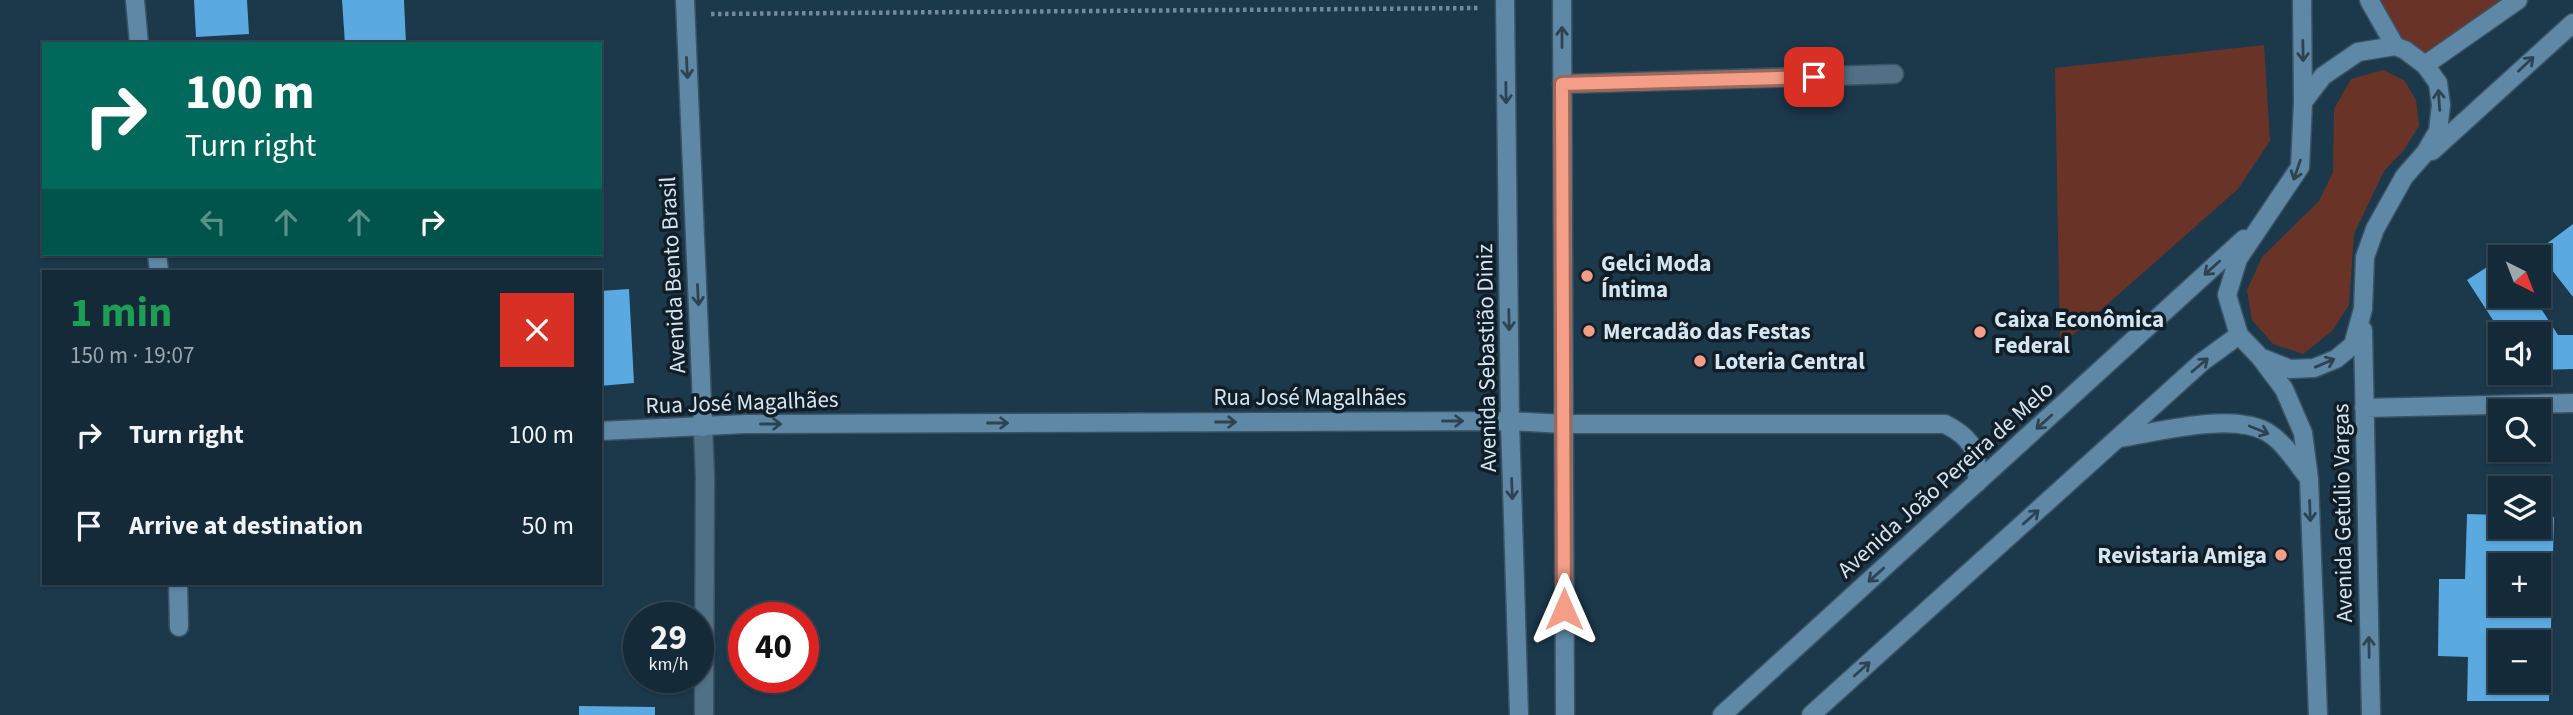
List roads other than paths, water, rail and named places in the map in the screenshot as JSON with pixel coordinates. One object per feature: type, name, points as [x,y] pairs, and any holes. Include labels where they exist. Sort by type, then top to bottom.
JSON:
[{"type":"street","points":[[135,0],[139,42]]},
{"type":"street","points":[[1562,0],[1565,715]]},
{"type":"street","points":[[1811,715],[2202,362],[2239,335],[2227,295],[2238,259],[2295,179],[2300,167],[2304,103],[2302,0]]},
{"type":"street","points":[[2369,0],[2395,46]]},
{"type":"street","points":[[2425,65],[2518,0]]},
{"type":"street","name":"Avenida Sebastião Diniz","points":[[1505,4],[1510,421],[1518,715]]},
{"type":"street","name":"Avenida Bento Brasil","points":[[685,7],[705,477],[704,715]]},
{"type":"street","points":[[2404,177],[2573,23]]},
{"type":"street","points":[[2260,357],[2290,369],[2314,368],[2336,359],[2353,345],[2363,309],[2365,257],[2375,229],[2404,177],[2425,153],[2438,131],[2441,105],[2438,83],[2425,65],[2395,46],[2358,52],[2322,76],[2304,103]]},
{"type":"street","points":[[1562,84],[1894,74]]},
{"type":"street","name":"Avenida João Pereira de Melo","points":[[1722,715],[2262,222]]},
{"type":"street","name":"Avenida Getúlio Vargas","points":[[2363,309],[2371,715]]},
{"type":"street","name":"Avenida Getúlio Vargas","points":[[2239,335],[2284,389],[2303,433],[2309,479],[2318,715]]},
{"type":"street","points":[[2364,408],[2573,403]]},
{"type":"street","name":"Rua José Magalhães","points":[[602,431],[745,424],[1510,421],[1563,424],[1945,424],[1969,439],[1975,452],[1977,483]]},
{"type":"street","points":[[2119,438],[2201,425],[2248,425],[2268,433],[2286,448],[2309,479]]},
{"type":"street","points":[[178,585],[179,627]]},
{"type":"place","name":"Gelci Moda Íntima","points":[[1587,276]]},
{"type":"place","name":"Mercadão das Festas","points":[[1589,331]]},
{"type":"place","name":"Caixa Econômica Federal","points":[[1980,332]]},
{"type":"place","name":"Loteria Central","points":[[1700,361]]},
{"type":"place","name":"Revistaria Amiga","points":[[2281,555]]}]
